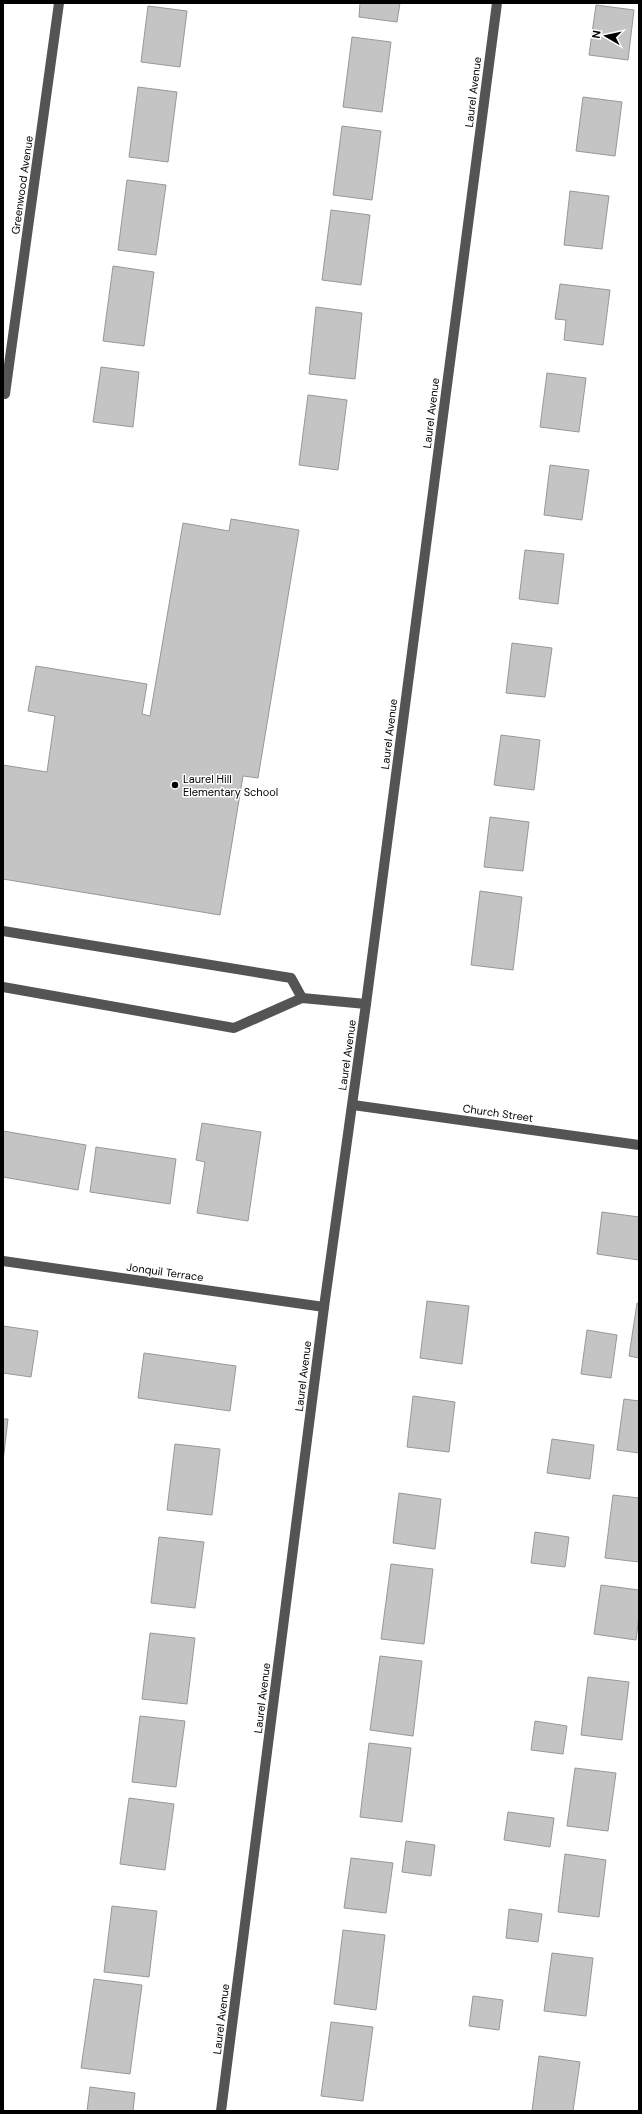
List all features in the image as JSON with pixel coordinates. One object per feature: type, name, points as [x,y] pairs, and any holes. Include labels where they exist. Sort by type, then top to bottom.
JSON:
[{"type":"street","name":"Greenwood Avenue","points":[[4,393],[59,3]]},
{"type":"street","name":"Laurel Avenue","points":[[221,2111],[324,1307],[353,1105],[497,3]]},
{"type":"street","points":[[3,931],[291,978],[302,998]]},
{"type":"street","points":[[3,987],[234,1028],[302,998],[366,1004]]},
{"type":"street","name":"Church Street","points":[[353,1105],[639,1145]]},
{"type":"street","name":"Jonquil Terrace","points":[[3,1261],[324,1307]]},
{"type":"building","points":[[360,3],[400,3],[397,22],[359,17]]},
{"type":"building","points":[[596,5],[634,10],[628,60],[589,55]]},
{"type":"building","points":[[148,6],[187,11],[180,67],[141,62]]},
{"type":"building","points":[[352,37],[391,42],[382,112],[343,107]]},
{"type":"building","points":[[138,87],[177,92],[168,162],[129,157]]},
{"type":"building","points":[[583,97],[622,102],[615,156],[576,151]]},
{"type":"building","points":[[342,126],[381,131],[372,200],[333,195]]},
{"type":"building","points":[[127,180],[166,185],[156,255],[118,250]]},
{"type":"building","points":[[570,191],[609,196],[602,249],[564,245]]},
{"type":"building","points":[[331,210],[370,215],[361,285],[322,280]]},
{"type":"building","points":[[113,266],[154,272],[144,346],[103,341]]},
{"type":"building","points":[[560,284],[610,290],[603,345],[564,340],[566,320],[555,319]]},
{"type":"building","points":[[316,307],[362,313],[355,379],[309,374]]},
{"type":"building","points":[[101,367],[139,372],[133,427],[93,422]]},
{"type":"building","points":[[547,373],[586,378],[579,432],[540,427]]},
{"type":"building","points":[[308,395],[347,400],[338,470],[299,465]]},
{"type":"building","points":[[550,465],[589,470],[582,520],[544,515]]},
{"type":"building","points":[[231,519],[299,530],[258,778],[243,776],[220,915],[3,879],[3,765],[47,772],[55,716],[28,711],[36,666],[147,684],[142,714],[150,716],[183,523],[229,531]]},
{"type":"building","points":[[525,550],[564,554],[558,604],[519,599]]},
{"type":"building","points":[[512,643],[552,648],[545,697],[506,693]]},
{"type":"building","points":[[501,735],[540,740],[534,790],[494,785]]},
{"type":"building","points":[[490,817],[529,822],[523,871],[484,867]]},
{"type":"building","points":[[480,891],[522,897],[513,970],[471,965]]},
{"type":"building","points":[[202,1123],[261,1132],[248,1221],[197,1213],[205,1162],[196,1160]]},
{"type":"building","points":[[3,1131],[86,1145],[78,1190],[3,1177]]},
{"type":"building","points":[[96,1147],[176,1159],[170,1204],[90,1192]]},
{"type":"building","points":[[602,1212],[639,1217],[639,1260],[597,1254]]},
{"type":"building","points":[[427,1301],[469,1306],[462,1364],[420,1358]]},
{"type":"building","points":[[637,1303],[639,1304],[639,1358],[629,1356]]},
{"type":"building","points":[[3,1326],[38,1331],[31,1377],[3,1373]]},
{"type":"building","points":[[587,1330],[617,1335],[611,1378],[581,1374]]},
{"type":"building","points":[[144,1353],[236,1366],[230,1411],[138,1398]]},
{"type":"building","points":[[413,1396],[455,1402],[449,1452],[407,1447]]},
{"type":"building","points":[[624,1399],[639,1401],[639,1453],[617,1450]]},
{"type":"building","points":[[3,1419],[8,1419],[3,1461]]},
{"type":"building","points":[[552,1439],[594,1445],[590,1479],[547,1473]]},
{"type":"building","points":[[175,1444],[220,1449],[212,1515],[167,1510]]},
{"type":"building","points":[[399,1493],[441,1499],[435,1549],[393,1543]]},
{"type":"building","points":[[613,1495],[639,1498],[639,1562],[605,1558]]},
{"type":"building","points":[[535,1532],[569,1537],[565,1567],[531,1563]]},
{"type":"building","points":[[159,1537],[204,1542],[195,1608],[151,1603]]},
{"type":"building","points":[[391,1564],[433,1569],[424,1644],[381,1639]]},
{"type":"building","points":[[601,1585],[639,1590],[639,1616],[636,1640],[594,1634]]},
{"type":"building","points":[[150,1633],[195,1638],[187,1704],[142,1699]]},
{"type":"building","points":[[380,1656],[422,1661],[413,1736],[370,1730]]},
{"type":"building","points":[[588,1677],[629,1682],[622,1740],[581,1735]]},
{"type":"building","points":[[140,1716],[185,1721],[176,1787],[132,1782]]},
{"type":"building","points":[[535,1721],[567,1726],[563,1754],[531,1750]]},
{"type":"building","points":[[369,1743],[411,1748],[402,1822],[360,1817]]},
{"type":"building","points":[[575,1768],[616,1773],[608,1831],[567,1826]]},
{"type":"building","points":[[129,1798],[174,1804],[165,1870],[120,1864]]},
{"type":"building","points":[[508,1812],[554,1818],[550,1847],[504,1840]]},
{"type":"building","points":[[406,1841],[435,1845],[431,1876],[402,1872]]},
{"type":"building","points":[[565,1854],[606,1860],[599,1917],[558,1912]]},
{"type":"building","points":[[351,1858],[393,1863],[386,1913],[344,1908]]},
{"type":"building","points":[[112,1906],[157,1911],[149,1977],[104,1972]]},
{"type":"building","points":[[509,1909],[542,1914],[538,1942],[506,1938]]},
{"type":"building","points":[[343,1930],[385,1935],[376,2010],[334,2004]]},
{"type":"building","points":[[552,1953],[593,1958],[586,2016],[544,2011]]},
{"type":"building","points":[[94,1979],[142,1985],[130,2074],[81,2068]]},
{"type":"building","points":[[473,1996],[503,2000],[499,2030],[469,2026]]},
{"type":"building","points":[[331,2022],[373,2027],[363,2101],[321,2096]]},
{"type":"building","points":[[539,2056],[580,2062],[573,2111],[532,2111]]},
{"type":"building","points":[[90,2087],[135,2093],[133,2111],[87,2111]]},
{"type":"place","name":"Laurel Hill Elementary School","points":[[175,785]]}]
